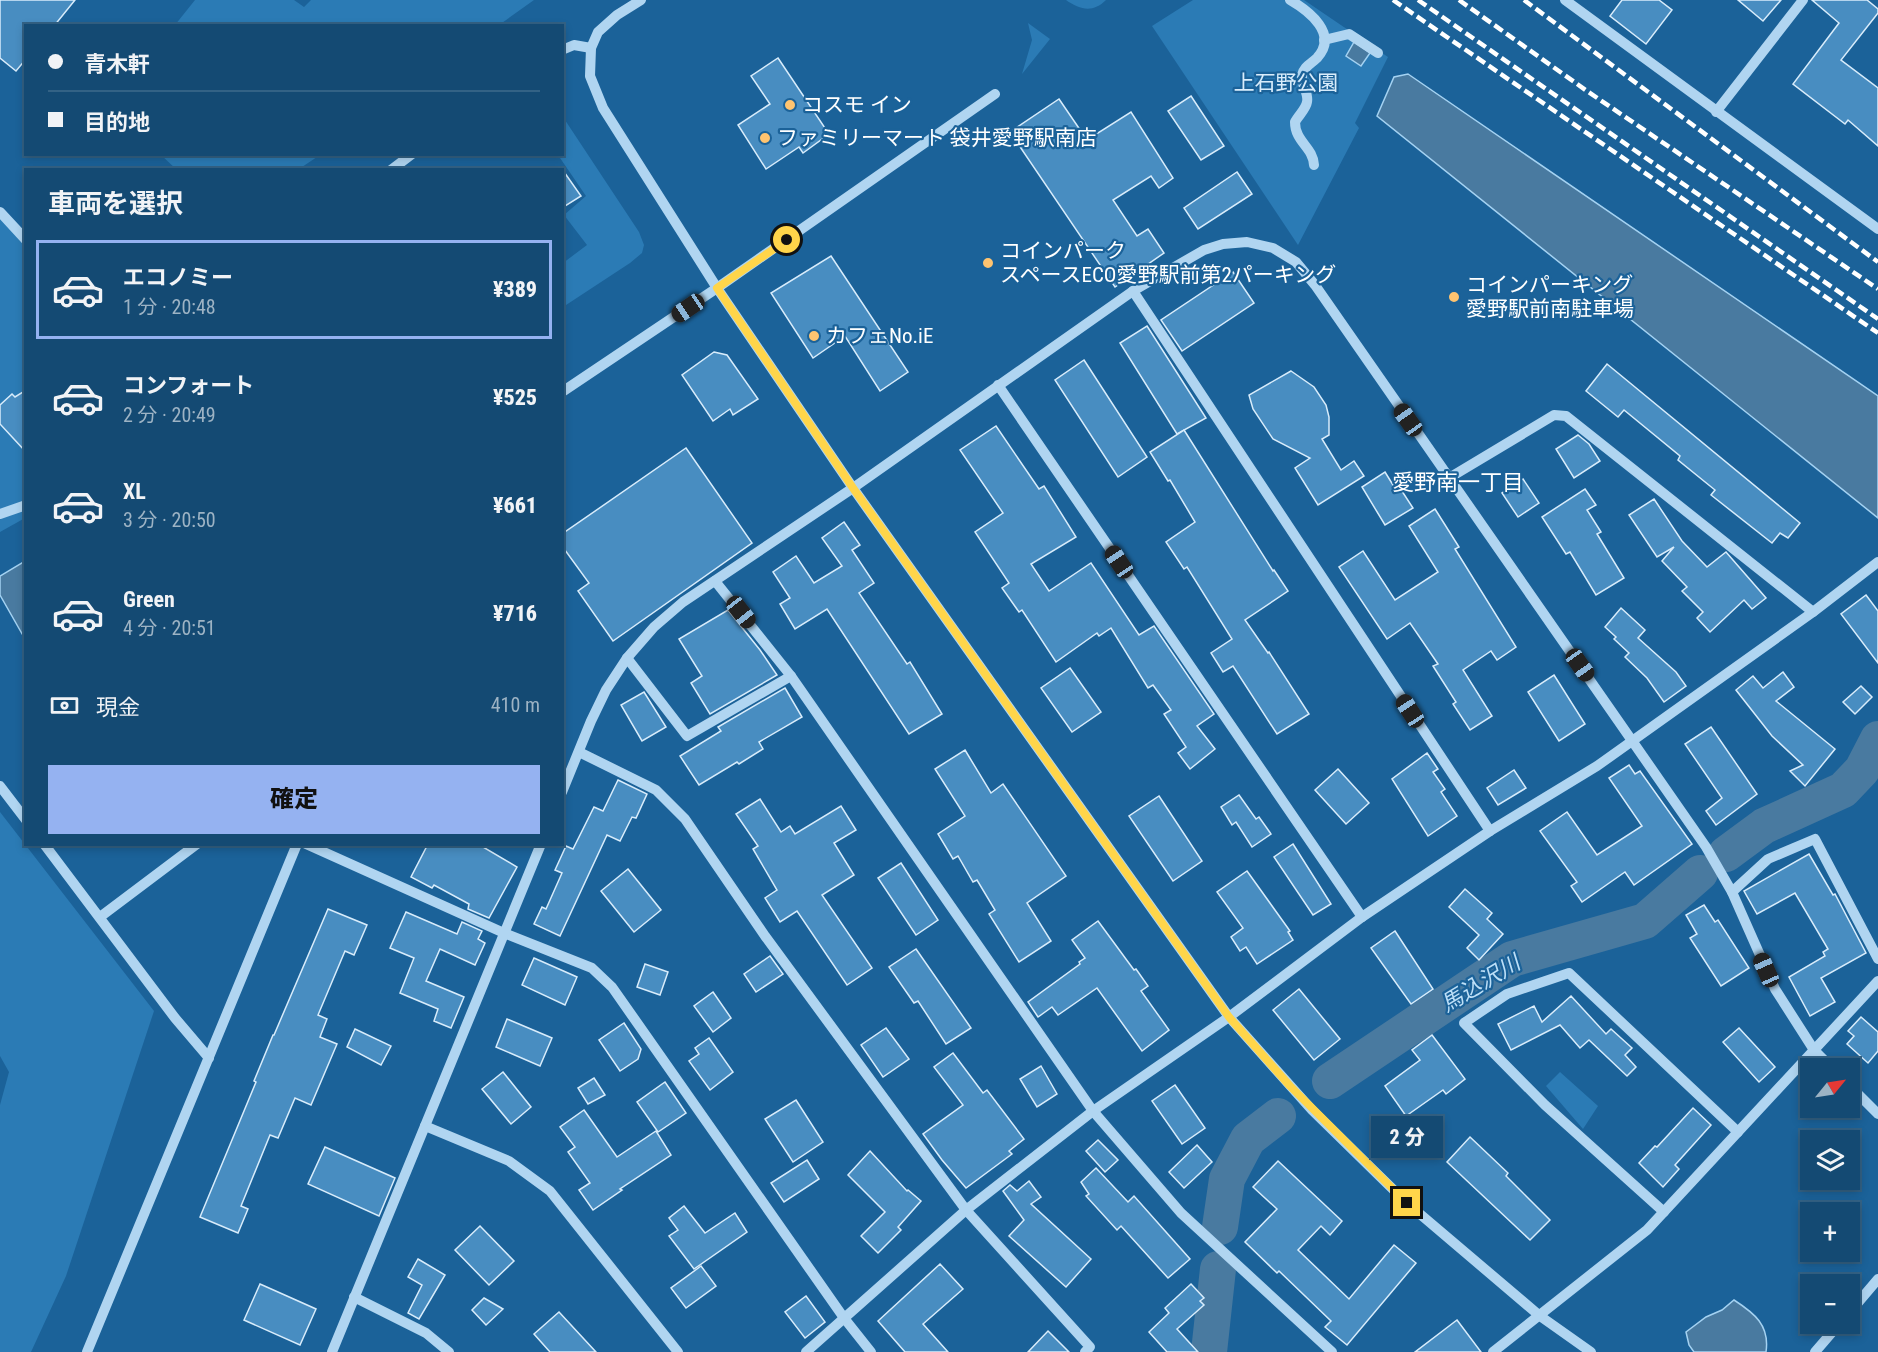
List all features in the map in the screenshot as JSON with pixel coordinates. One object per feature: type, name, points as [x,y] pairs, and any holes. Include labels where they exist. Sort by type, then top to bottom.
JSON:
[{"type":"street","points":[[641,0],[617,15],[598,32],[591,48],[590,76],[603,108],[717,288],[853,488],[1229,1017],[1312,1110],[1407,1203],[1540,1316],[1591,1352]]},
{"type":"street","points":[[1290,0],[1304,7],[1314,16],[1321,27],[1324,40],[1320,53],[1309,63],[1302,74],[1307,105],[1295,122],[1297,137],[1310,152],[1314,165]]},
{"type":"street","points":[[1565,0],[1878,229]]},
{"type":"street","points":[[1716,112],[1803,0]]},
{"type":"street","points":[[1324,40],[1349,34],[1378,53]]},
{"type":"street","points":[[564,49],[574,45],[591,48]]},
{"type":"street","points":[[564,391],[717,288],[995,94]]},
{"type":"street","points":[[394,168],[409,156]]},
{"type":"street","points":[[0,212],[24,238]]},
{"type":"street","points":[[564,787],[606,690],[627,658],[654,627],[683,602],[853,488],[1132,291],[1204,250],[1223,244],[1247,242],[1273,248],[1296,262],[1315,285],[1706,848],[1732,892],[1775,989],[1814,1050],[1822,1058]]},
{"type":"street","points":[[1132,291],[1490,831]]},
{"type":"street","points":[[998,385],[1362,917]]},
{"type":"street","points":[[1449,478],[1554,415],[1566,416],[1813,612]]},
{"type":"street","points":[[0,514],[24,506]]},
{"type":"street","points":[[806,1352],[966,1210],[1093,1111],[1229,1017],[1362,917],[1490,831],[1597,766],[1813,612],[1878,562]]},
{"type":"street","points":[[715,581],[791,676],[1093,1111],[1181,1213],[1332,1352]]},
{"type":"street","points":[[627,658],[687,736],[791,676]]},
{"type":"street","points":[[579,753],[656,790],[685,819],[765,936],[966,1210],[1090,1347],[1085,1352]]},
{"type":"street","points":[[0,786],[24,817]]},
{"type":"street","points":[[1732,892],[1768,859],[1815,839],[1878,959]]},
{"type":"street","points":[[46,846],[175,1018],[209,1058]]},
{"type":"street","points":[[100,917],[194,846]]},
{"type":"street","points":[[87,1352],[296,846]]},
{"type":"street","points":[[310,846],[504,933],[592,969],[612,987],[844,1318],[871,1352]]},
{"type":"street","points":[[332,1352],[540,846]]},
{"type":"street","points":[[1664,1212],[1545,1105],[1464,1023],[1507,994],[1569,973],[1738,1132]]},
{"type":"street","points":[[1493,1352],[1647,1230],[1878,981]]},
{"type":"street","points":[[1860,1096],[1878,1114]]},
{"type":"street","points":[[425,1126],[509,1161],[550,1191],[678,1352]]},
{"type":"street","points":[[1860,1300],[1878,1279]]},
{"type":"street","points":[[354,1298],[426,1333],[449,1352]]},
{"type":"street","points":[[1815,1352],[1831,1334]]},
{"type":"green space","points":[[195,0],[294,0],[304,7],[311,0],[534,0],[500,24],[176,24]]},
{"type":"green space","points":[[1066,0],[1106,0],[1096,7],[1086,9]]},
{"type":"green space","name":"上石野公園","points":[[1193,0],[1304,0],[1388,57],[1355,123],[1359,128],[1298,245],[1152,26]]},
{"type":"green space","points":[[1028,23],[1050,39],[1022,74],[1032,40]]},
{"type":"green space","points":[[564,119],[639,232],[644,245],[642,253],[630,263],[564,306],[564,262],[587,245],[564,215],[586,196],[559,156],[564,156]]},
{"type":"green space","points":[[162,156],[318,156],[300,168],[175,168]]},
{"type":"green space","points":[[0,217],[24,241],[24,519],[0,532]]},
{"type":"green space","points":[[0,812],[24,846],[26,846],[154,1011],[66,1276],[31,1352],[0,1352],[0,1105],[9,1072],[0,1056]]},
{"type":"green space","points":[[1560,1072],[1598,1106],[1583,1129],[1546,1086]]},
{"type":"shaded area","points":[[1354,42],[1370,53],[1361,66],[1346,56]]},
{"type":"shaded area","points":[[1408,74],[1878,396],[1878,518],[1377,116],[1394,77]]},
{"type":"shaded area","points":[[24,562],[24,637],[0,595],[0,576]]},
{"type":"shaded area","points":[[1734,1300],[1754,1315],[1763,1327],[1766,1334],[1766,1352],[1694,1352],[1689,1345],[1686,1332]]},
{"type":"building","points":[[0,0],[75,0],[56,24],[24,24],[24,61],[16,71],[0,58]]},
{"type":"building","points":[[1622,0],[1659,0],[1672,10],[1646,44],[1610,16]]},
{"type":"building","points":[[1738,0],[1781,0],[1763,21]]},
{"type":"building","points":[[1812,0],[1867,0],[1878,9],[1878,13],[1841,60],[1878,88],[1878,146],[1848,120],[1845,124],[1793,84],[1839,23]]},
{"type":"building","points":[[778,58],[829,134],[803,153],[799,147],[766,169],[738,125],[770,104],[751,76]]},
{"type":"building","points":[[1191,96],[1224,146],[1201,160],[1168,111]]},
{"type":"building","points":[[1059,99],[1087,140],[1131,112],[1173,178],[1159,188],[1151,176],[1113,200],[1137,236],[1148,229],[1164,253],[1115,287],[1010,132]]},
{"type":"building","points":[[564,172],[581,196],[564,207]]},
{"type":"building","points":[[1237,172],[1252,194],[1198,229],[1184,208]]},
{"type":"building","points":[[831,256],[908,372],[880,391],[845,336],[813,358],[771,293]]},
{"type":"building","points":[[1233,272],[1254,303],[1182,351],[1161,320]]},
{"type":"building","points":[[1147,326],[1206,418],[1177,434],[1120,343]]},
{"type":"building","points":[[714,352],[727,355],[758,399],[733,415],[730,409],[713,421],[682,375]]},
{"type":"building","points":[[1084,360],[1147,457],[1118,477],[1055,380]]},
{"type":"building","points":[[1607,364],[1800,523],[1788,538],[1780,533],[1772,543],[1711,495],[1715,490],[1678,460],[1680,456],[1624,410],[1618,417],[1586,391]]},
{"type":"building","points":[[1291,371],[1314,387],[1326,405],[1329,435],[1322,439],[1341,470],[1354,461],[1364,476],[1318,505],[1295,468],[1310,458],[1273,439],[1253,409],[1249,395]]},
{"type":"building","points":[[24,391],[24,450],[0,424],[0,405],[12,394],[15,397]]},
{"type":"building","points":[[996,426],[1039,489],[1044,486],[1076,537],[1031,564],[1049,591],[1091,563],[1139,635],[1154,626],[1214,714],[1197,726],[1215,749],[1190,769],[1178,753],[1186,747],[1164,714],[1171,710],[1153,685],[1148,688],[1111,628],[1099,636],[1097,633],[1056,662],[1022,610],[1019,612],[1002,588],[1009,583],[975,532],[1003,513],[960,450]]},
{"type":"building","points":[[1184,430],[1288,591],[1245,620],[1269,652],[1309,714],[1277,734],[1233,666],[1223,672],[1211,653],[1232,639],[1187,567],[1184,569],[1166,542],[1195,522],[1150,452]]},
{"type":"building","points":[[1578,435],[1589,444],[1600,461],[1574,478],[1556,449]]},
{"type":"building","points":[[686,448],[752,543],[613,641],[578,591],[589,583],[564,549],[564,533]]},
{"type":"building","points":[[1385,472],[1393,485],[1396,482],[1413,508],[1385,525],[1362,487]]},
{"type":"building","points":[[1523,479],[1539,503],[1518,517],[1502,493]]},
{"type":"building","points":[[1585,489],[1596,505],[1587,510],[1601,532],[1597,534],[1624,578],[1596,595],[1570,552],[1566,554],[1542,517]]},
{"type":"building","points":[[1654,499],[1682,541],[1707,567],[1726,552],[1766,598],[1752,609],[1744,600],[1710,632],[1697,618],[1703,612],[1682,591],[1687,587],[1662,561],[1674,547],[1657,557],[1629,515]]},
{"type":"building","points":[[1435,509],[1459,547],[1455,549],[1516,647],[1497,660],[1491,651],[1463,670],[1492,716],[1470,730],[1453,704],[1456,702],[1433,666],[1438,664],[1410,623],[1387,639],[1339,567],[1363,551],[1395,600],[1438,572],[1409,526]]},
{"type":"building","points":[[844,522],[860,545],[852,550],[874,583],[859,593],[907,664],[910,662],[942,714],[909,734],[827,609],[795,629],[780,604],[790,598],[773,572],[796,556],[814,583],[842,566],[822,538]]},
{"type":"building","points":[[1866,595],[1878,611],[1878,663],[1841,614]]},
{"type":"building","points":[[1621,608],[1645,630],[1638,638],[1676,672],[1686,686],[1664,702],[1647,678],[1625,657],[1629,653],[1605,627]]},
{"type":"building","points":[[728,610],[777,675],[710,714],[691,683],[702,676],[679,639]]},
{"type":"building","points":[[1070,668],[1101,712],[1072,732],[1041,688]]},
{"type":"building","points":[[1783,672],[1794,687],[1776,701],[1835,749],[1805,786],[1790,771],[1803,765],[1772,736],[1736,690],[1753,676],[1763,688]]},
{"type":"building","points":[[1554,675],[1585,724],[1559,741],[1528,692]]},
{"type":"building","points":[[1861,686],[1872,697],[1855,714],[1843,702]]},
{"type":"building","points":[[785,688],[802,717],[759,742],[763,749],[699,785],[680,756],[721,731],[718,727]]},
{"type":"building","points":[[644,692],[666,727],[642,741],[621,705]]},
{"type":"building","points":[[1711,727],[1757,794],[1716,825],[1706,811],[1722,798],[1685,744]]},
{"type":"building","points":[[965,750],[991,793],[1003,784],[1066,876],[1027,903],[1051,941],[1019,962],[989,914],[995,910],[977,880],[973,882],[958,856],[953,859],[938,834],[965,816],[935,769]]},
{"type":"building","points":[[1427,753],[1438,769],[1433,772],[1445,789],[1441,792],[1457,816],[1428,836],[1392,779]]},
{"type":"building","points":[[1629,765],[1635,774],[1640,771],[1692,844],[1634,885],[1625,872],[1582,902],[1571,886],[1577,882],[1540,831],[1567,812],[1597,855],[1642,826],[1609,778]]},
{"type":"building","points":[[1338,769],[1369,803],[1346,824],[1315,790]]},
{"type":"building","points":[[1514,770],[1526,788],[1498,805],[1487,788]]},
{"type":"building","points":[[618,780],[647,794],[636,818],[632,817],[620,841],[607,835],[560,936],[534,924],[542,907],[546,909],[562,873],[555,870],[566,846],[573,849],[594,807],[603,811]]},
{"type":"building","points":[[1239,795],[1256,819],[1259,817],[1271,834],[1252,847],[1236,822],[1232,825],[1221,807]]},
{"type":"building","points":[[1159,796],[1202,861],[1173,881],[1129,816]]},
{"type":"building","points":[[760,799],[781,832],[790,826],[795,834],[841,806],[856,830],[834,843],[854,875],[822,895],[872,968],[847,985],[797,911],[780,922],[765,898],[777,890],[753,849],[758,846],[736,814]]},
{"type":"building","points":[[1293,844],[1331,904],[1313,915],[1274,857]]},
{"type":"building","points":[[427,846],[481,846],[517,867],[489,918],[468,909],[469,904],[434,885],[432,888],[411,877]]},
{"type":"building","points":[[1809,854],[1833,895],[1835,894],[1866,953],[1821,978],[1835,1002],[1810,1016],[1789,977],[1825,956],[1823,952],[1828,949],[1795,893],[1757,914],[1744,891]]},
{"type":"building","points":[[901,863],[938,920],[916,935],[878,878]]},
{"type":"building","points":[[628,869],[661,910],[634,932],[601,891]]},
{"type":"building","points":[[1247,871],[1290,931],[1288,932],[1293,940],[1257,964],[1246,947],[1240,951],[1231,937],[1243,928],[1217,892]]},
{"type":"building","points":[[1465,889],[1492,913],[1487,919],[1503,934],[1479,960],[1467,948],[1479,935],[1449,907]]},
{"type":"building","points":[[1704,905],[1715,922],[1718,920],[1749,968],[1721,986],[1690,938],[1697,934],[1686,915]]},
{"type":"building","points":[[328,909],[367,925],[354,955],[345,951],[318,1015],[327,1019],[320,1037],[337,1044],[311,1105],[295,1098],[278,1138],[270,1135],[241,1206],[248,1209],[238,1233],[200,1217],[273,1035]]},
{"type":"building","points":[[406,912],[457,934],[462,922],[482,931],[478,939],[485,943],[475,965],[440,949],[426,981],[464,997],[451,1028],[434,1021],[438,1009],[400,993],[414,958],[390,948]]},
{"type":"building","points":[[1098,921],[1148,986],[1141,991],[1169,1030],[1142,1051],[1097,988],[1058,1015],[1052,1007],[1038,1017],[1028,1002],[1080,964],[1079,962],[1085,958],[1072,940]]},
{"type":"building","points":[[1395,931],[1433,989],[1411,1004],[1371,948]]},
{"type":"building","points":[[916,949],[971,1028],[946,1044],[918,1001],[914,1003],[889,967]]},
{"type":"building","points":[[770,956],[783,974],[756,992],[744,974]]},
{"type":"building","points":[[534,958],[577,977],[565,1005],[522,985]]},
{"type":"building","points":[[645,964],[668,972],[660,995],[637,987]]},
{"type":"building","points":[[1299,989],[1340,1039],[1314,1060],[1273,1010]]},
{"type":"building","points":[[713,992],[731,1018],[713,1032],[694,1006]]},
{"type":"building","points":[[1571,996],[1606,1034],[1611,1029],[1632,1048],[1625,1055],[1636,1067],[1627,1076],[1589,1040],[1580,1048],[1560,1025],[1511,1050],[1498,1024],[1534,1006],[1542,1022]]},
{"type":"building","points":[[1861,1017],[1878,1032],[1878,1051],[1868,1063],[1847,1044],[1854,1036],[1848,1031]]},
{"type":"building","points":[[507,1019],[552,1038],[540,1066],[496,1047]]},
{"type":"building","points":[[624,1023],[641,1049],[638,1059],[620,1071],[599,1040]]},
{"type":"building","points":[[886,1028],[909,1059],[883,1077],[861,1045]]},
{"type":"building","points":[[1739,1028],[1775,1067],[1759,1082],[1723,1042]]},
{"type":"building","points":[[355,1029],[391,1046],[381,1065],[347,1047]]},
{"type":"building","points":[[1432,1035],[1465,1079],[1446,1094],[1443,1090],[1406,1116],[1385,1086],[1420,1060],[1412,1050]]},
{"type":"building","points":[[709,1038],[733,1072],[710,1090],[689,1061],[699,1054],[695,1048]]},
{"type":"building","points":[[953,1053],[983,1093],[987,1090],[1024,1139],[1009,1151],[1012,1154],[966,1188],[923,1134],[963,1105],[934,1067]]},
{"type":"building","points":[[1041,1066],[1057,1094],[1037,1107],[1020,1079]]},
{"type":"building","points":[[503,1072],[531,1107],[511,1124],[482,1089]]},
{"type":"building","points":[[594,1078],[605,1095],[588,1104],[578,1088]]},
{"type":"building","points":[[665,1082],[686,1113],[658,1132],[637,1102]]},
{"type":"building","points":[[1175,1085],[1205,1128],[1182,1144],[1152,1101]]},
{"type":"building","points":[[796,1100],[823,1142],[793,1162],[765,1119]]},
{"type":"building","points":[[1693,1108],[1711,1125],[1675,1165],[1679,1169],[1663,1187],[1639,1163]]},
{"type":"building","points":[[584,1110],[617,1157],[656,1131],[671,1155],[593,1210],[579,1190],[590,1183],[568,1152],[575,1147],[560,1127]]},
{"type":"building","points":[[1470,1137],[1508,1173],[1506,1176],[1550,1220],[1530,1240],[1447,1162]]},
{"type":"building","points":[[1098,1140],[1118,1160],[1105,1172],[1086,1151]]},
{"type":"building","points":[[1197,1145],[1212,1162],[1184,1188],[1169,1172]]},
{"type":"building","points":[[325,1147],[395,1178],[379,1216],[308,1184]]},
{"type":"building","points":[[870,1151],[907,1191],[921,1201],[898,1227],[901,1230],[878,1253],[861,1236],[885,1212],[848,1175]]},
{"type":"building","points":[[807,1160],[819,1179],[784,1202],[771,1183]]},
{"type":"building","points":[[1278,1161],[1342,1221],[1330,1235],[1321,1226],[1298,1250],[1349,1299],[1394,1245],[1416,1263],[1347,1345],[1325,1327],[1331,1321],[1245,1242],[1277,1209],[1253,1187]]},
{"type":"building","points":[[1096,1168],[1128,1202],[1134,1196],[1190,1259],[1168,1278],[1121,1226],[1117,1230],[1086,1196],[1089,1194],[1081,1182]]},
{"type":"building","points":[[1029,1181],[1041,1197],[1031,1204],[1091,1259],[1066,1287],[1009,1236],[1024,1220],[1003,1191],[1010,1185],[1017,1191]]},
{"type":"building","points":[[684,1206],[705,1233],[735,1213],[747,1232],[694,1269],[669,1236],[678,1230],[669,1218]]},
{"type":"building","points":[[480,1226],[514,1261],[489,1285],[455,1250]]},
{"type":"building","points":[[418,1259],[445,1275],[419,1319],[408,1313],[422,1285],[408,1277]]},
{"type":"building","points":[[940,1264],[963,1289],[923,1324],[948,1352],[905,1352],[878,1321]]},
{"type":"building","points":[[701,1266],[716,1286],[686,1308],[671,1288]]},
{"type":"building","points":[[260,1284],[316,1309],[300,1345],[244,1320]]},
{"type":"building","points":[[1191,1284],[1204,1298],[1200,1301],[1204,1305],[1177,1329],[1198,1352],[1167,1352],[1149,1332],[1169,1313],[1165,1308]]},
{"type":"building","points":[[806,1296],[825,1322],[805,1338],[785,1312]]},
{"type":"building","points":[[484,1298],[503,1309],[486,1325],[472,1310]]},
{"type":"building","points":[[559,1312],[596,1352],[550,1352],[534,1334]]},
{"type":"building","points":[[1457,1320],[1481,1352],[1415,1352]]},
{"type":"building","points":[[1048,1331],[1069,1352],[1028,1352]]},
{"type":"waterway","name":"馬込沢川","points":[[1726,854],[1764,826],[1843,790],[1862,770],[1878,739]]},
{"type":"waterway","name":"馬込沢川","points":[[1330,1081],[1512,959],[1645,921],[1700,873]]},
{"type":"waterway","name":"馬込沢川","points":[[1220,1227],[1227,1179],[1248,1139],[1278,1116]]},
{"type":"waterway","name":"馬込沢川","points":[[1209,1352],[1218,1269]]},
{"type":"railway","points":[[1393,0],[1878,333]]},
{"type":"railway","points":[[1418,0],[1878,319]]},
{"type":"railway","points":[[1459,0],[1587,91],[1878,289]]},
{"type":"railway","points":[[1524,0],[1878,262]]},
{"type":"place","name":"コスモ イン","points":[[790,105]]},
{"type":"place","name":"ファミリーマート 袋井愛野駅南店","points":[[765,138]]},
{"type":"place","name":"コインパーク スペースECO愛野駅前第2パーキング","points":[[988,263]]},
{"type":"place","name":"コインパーキング 愛野駅前南駐車場","points":[[1454,297]]},
{"type":"place","name":"カフェNo.iE","points":[[814,336]]},
{"type":"district","name":"愛野南一丁目","points":[[1458,482]]},
{"type":"route","points":[[787,240],[717,288],[853,488],[1229,1017],[1312,1110],[1407,1203]]}]
